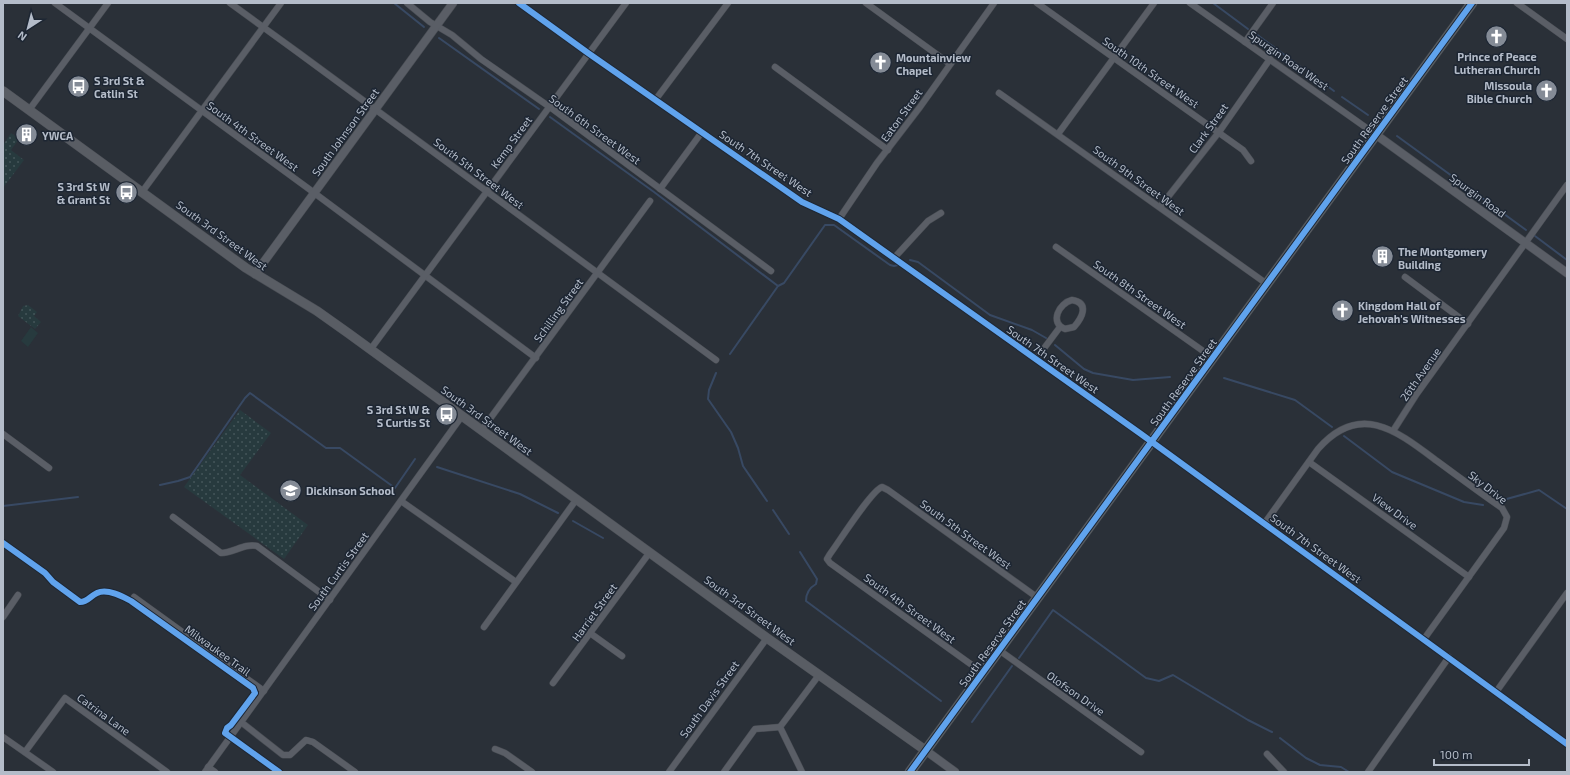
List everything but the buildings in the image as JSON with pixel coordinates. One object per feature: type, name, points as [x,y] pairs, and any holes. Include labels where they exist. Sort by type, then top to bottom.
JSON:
[{"type":"highway","name":"South Reserve Street","points":[[910,772],[1472,3]]},
{"type":"main road","name":"South 3rd Street West","points":[[3,91],[255,274],[317,311],[767,638],[925,750]]},
{"type":"street","name":"South 4th Street West","points":[[55,3],[536,358]]},
{"type":"street","points":[[29,110],[108,3]]},
{"type":"street","name":"South 5th Street West","points":[[230,3],[716,360]]},
{"type":"street","points":[[142,192],[281,3]]},
{"type":"street","name":"South 6th Street West","points":[[407,3],[452,34],[491,67],[549,107],[771,271]]},
{"type":"street","name":"South Johnson Street","points":[[255,274],[454,3]]},
{"type":"street","name":"South 7th Street West","points":[[520,3],[588,53],[802,202],[839,219],[1152,442],[1567,744]]},
{"type":"street","name":"Kemp Street","points":[[370,350],[626,3]]},
{"type":"street","points":[[656,99],[728,3]]},
{"type":"street","points":[[866,3],[950,64]]},
{"type":"street","name":"Eaton Street","points":[[839,219],[872,170],[994,3]]},
{"type":"street","name":"South 10th Street West","points":[[1037,3],[1218,132],[1242,150],[1251,161]]},
{"type":"street","points":[[1058,134],[1154,3]]},
{"type":"street","name":"Spurgin Road West","points":[[1190,3],[1375,134]]},
{"type":"street","points":[[1245,42],[1273,3]]},
{"type":"street","points":[[1520,5],[1567,39]]},
{"type":"street","name":"Clark Street","points":[[1160,207],[1218,132],[1270,59]]},
{"type":"street","points":[[775,67],[888,150]]},
{"type":"street","name":"South 9th Street West","points":[[999,93],[1267,284]]},
{"type":"street","points":[[660,189],[702,132]]},
{"type":"street","name":"Spurgin Road","points":[[1375,134],[1567,273]]},
{"type":"street","name":"26th Avenue","points":[[1393,430],[1416,395],[1567,185]]},
{"type":"street","name":"Schilling Street","points":[[481,431],[650,201]]},
{"type":"street","points":[[894,258],[928,221],[941,213]]},
{"type":"street","name":"South 8th Street West","points":[[1056,248],[1213,358]]},
{"type":"street","points":[[1405,277],[1468,324]]},
{"type":"street","points":[[1072,300],[1079,302],[1082,306],[1083,312],[1076,325],[1068,329],[1060,327],[1056,318],[1064,304],[1072,300]]},
{"type":"street","points":[[1036,360],[1060,327]]},
{"type":"street","name":"South Curtis Street","points":[[207,770],[462,416]]},
{"type":"street","points":[[1264,524],[1327,439],[1345,427],[1357,424],[1381,425],[1393,430]]},
{"type":"street","name":"Sky Drive","points":[[1393,430],[1407,438],[1502,508],[1507,517],[1504,528],[1424,639]]},
{"type":"street","points":[[3,434],[49,468]]},
{"type":"street","name":"View Drive","points":[[1309,462],[1469,578]]},
{"type":"street","name":"South 4th Street West","points":[[882,487],[877,489],[867,502],[827,559],[830,563],[983,673]]},
{"type":"street","name":"South 5th Street West","points":[[882,487],[1038,598]]},
{"type":"street","points":[[401,500],[516,582]]},
{"type":"street","points":[[484,627],[576,500]]},
{"type":"street","points":[[173,517],[221,553],[228,553],[250,545],[256,546],[330,600]]},
{"type":"street","name":"Harriet Street","points":[[554,683],[650,552]]},
{"type":"street","points":[[1496,692],[1567,593]]},
{"type":"street","points":[[3,617],[18,595]]},
{"type":"street","points":[[134,597],[264,691]]},
{"type":"street","points":[[590,634],[622,656]]},
{"type":"street","name":"South Davis Street","points":[[669,772],[767,638]]},
{"type":"street","name":"Olofson Drive","points":[[999,650],[1141,752]]},
{"type":"street","points":[[1368,772],[1449,657]]},
{"type":"street","points":[[724,772],[755,729],[780,727],[819,675]]},
{"type":"street","name":"Catrina Lane","points":[[25,752],[65,698],[167,772]]},
{"type":"street","points":[[241,722],[283,755],[290,755],[306,740],[313,742],[355,772]]},
{"type":"street","points":[[780,727],[802,772]]},
{"type":"street","points":[[3,737],[53,772]]},
{"type":"street","points":[[495,749],[505,753],[532,772]]},
{"type":"street","name":"South 3rd Street West","points":[[925,750],[955,772]]},
{"type":"street","points":[[1267,754],[1284,772]]},
{"type":"street","points":[[207,770],[215,772]]},
{"type":"green space","points":[[11,133],[19,139],[11,150],[24,160],[3,188],[3,145]]},
{"type":"green space","points":[[28,305],[37,312],[34,316],[41,322],[35,329],[18,316],[23,306]]},
{"type":"green space","points":[[31,327],[38,333],[28,347],[21,341]]},
{"type":"green space","points":[[240,410],[271,433],[240,475],[308,525],[284,559],[184,487]]},
{"type":"waterway","points":[[394,3],[424,27]]},
{"type":"waterway","points":[[1213,3],[1248,29]]},
{"type":"waterway","points":[[1256,34],[1302,68]]},
{"type":"waterway","points":[[439,38],[539,109]]},
{"type":"waterway","points":[[1311,74],[1334,91]]},
{"type":"waterway","points":[[1342,97],[1368,115]]},
{"type":"waterway","points":[[550,117],[654,192],[778,286],[784,283],[825,225],[834,225],[890,265],[898,265]]},
{"type":"waterway","points":[[1397,136],[1526,230]]},
{"type":"waterway","points":[[1535,236],[1567,260]]},
{"type":"waterway","points":[[910,260],[918,262],[990,315],[1032,330],[1046,338]]},
{"type":"waterway","points":[[730,354],[778,286]]},
{"type":"waterway","points":[[1055,345],[1084,369],[1093,373],[1133,380],[1170,377]]},
{"type":"waterway","points":[[716,373],[709,390],[708,399],[731,432],[738,448],[743,466],[767,501]]},
{"type":"waterway","points":[[1224,378],[1295,400],[1332,427]]},
{"type":"waterway","points":[[160,485],[190,477],[250,393],[326,448],[340,448],[395,488],[415,459]]},
{"type":"waterway","points":[[1344,436],[1392,472],[1464,502],[1483,505]]},
{"type":"waterway","points":[[437,467],[520,494],[558,513]]},
{"type":"waterway","points":[[1503,500],[1539,490],[1567,509]]},
{"type":"waterway","points":[[3,506],[78,497]]},
{"type":"waterway","points":[[773,510],[789,534]]},
{"type":"waterway","points":[[573,521],[603,538]]},
{"type":"waterway","points":[[800,552],[817,579],[816,584],[808,591],[806,601],[941,701]]},
{"type":"waterway","points":[[1019,658],[1053,610],[1146,678],[1159,681],[1173,675],[1248,720],[1272,732]]},
{"type":"waterway","points":[[972,722],[1012,666]]},
{"type":"waterway","points":[[1280,738],[1306,758],[1320,765],[1341,767],[1349,772]]},
{"type":"cycle path","points":[[519,3],[588,53],[802,202],[839,219],[1141,434],[1567,744]]},
{"type":"cycle path","points":[[910,772],[1472,3]]},
{"type":"cycle path","name":"Milwaukee Trail","points":[[3,543],[45,573],[53,582],[80,602],[85,601],[97,593],[105,591],[114,593],[131,601],[253,688],[255,693],[231,725],[227,728],[225,733],[279,772]]},
{"type":"place","name":"Prince of Peace Lutheran Church","points":[[1497,36]]},
{"type":"place","name":"Mountainview Chapel","points":[[881,63]]},
{"type":"place","name":"S 3rd St & Catlin St","points":[[79,86]]},
{"type":"place","name":"Missoula Bible Church","points":[[1547,91]]},
{"type":"place","name":"YWCA","points":[[27,135]]},
{"type":"place","name":"S 3rd St W & Grant St","points":[[126,192]]},
{"type":"place","name":"The Montgomery Building","points":[[1383,257]]},
{"type":"place","name":"Kingdom Hall of Jehovah's Witnesses","points":[[1342,311]]},
{"type":"place","name":"S 3rd St W & S Curtis St","points":[[446,415]]},
{"type":"place","name":"Dickinson School","points":[[291,490]]}]
